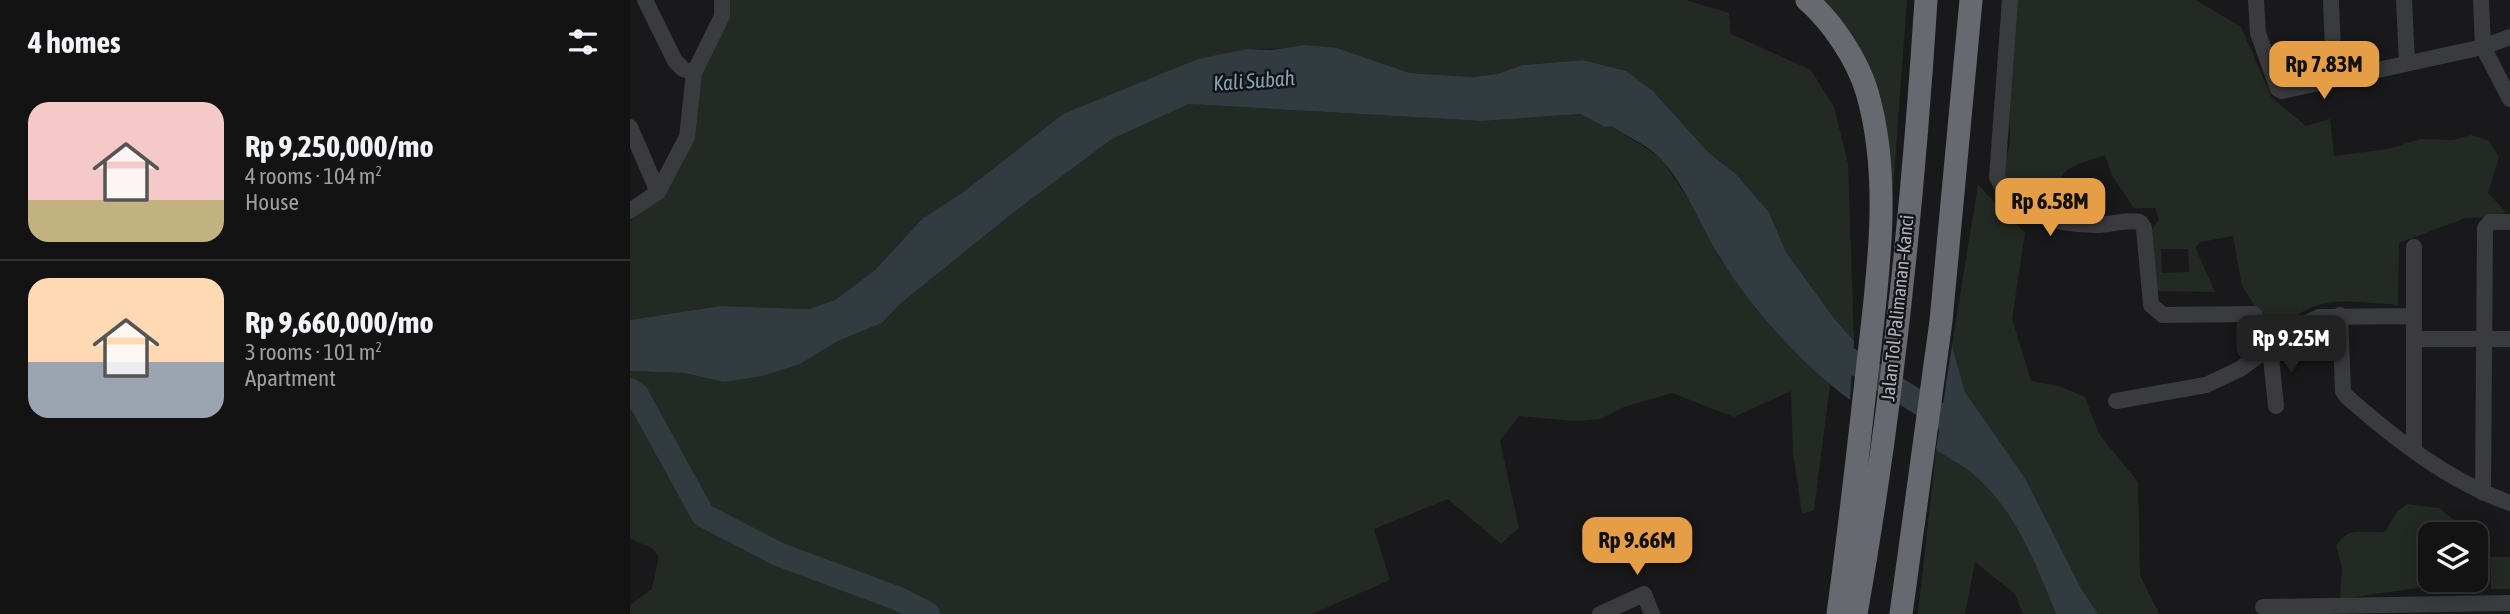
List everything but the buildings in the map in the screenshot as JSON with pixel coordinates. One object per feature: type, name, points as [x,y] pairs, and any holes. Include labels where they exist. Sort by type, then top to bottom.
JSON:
[{"type":"highway","points":[[1807,0],[1828,21],[1849,53],[1866,91],[1874,123],[1879,181],[1861,524],[1838,614]]},
{"type":"highway","name":"Jalan Tol Palimanan–Kanci","points":[[1856,614],[1861,524],[1899,312],[1926,0]]},
{"type":"highway","points":[[1901,614],[1941,321],[1971,0]]},
{"type":"street","points":[[645,0],[675,61],[683,69],[694,73]]},
{"type":"street","points":[[630,211],[658,192],[687,137],[694,73],[722,16],[722,0]]},
{"type":"street","points":[[2010,0],[1997,177],[2006,195],[2018,206],[2048,219],[2097,225],[2130,220],[2140,222],[2144,228],[2151,305],[2163,314],[2254,314]]},
{"type":"street","points":[[2256,0],[2258,33],[2278,89],[2282,91],[2483,47],[2510,37]]},
{"type":"street","points":[[2330,0],[2334,80]]},
{"type":"street","points":[[2404,0],[2407,63]]},
{"type":"street","points":[[2481,0],[2483,47],[2510,99]]},
{"type":"street","points":[[630,127],[658,192]]},
{"type":"street","points":[[2483,493],[2485,228],[2490,222],[2510,222]]},
{"type":"street","points":[[2413,247],[2414,449]]},
{"type":"street","points":[[2340,315],[2343,391],[2446,473],[2483,493],[2510,503]]},
{"type":"street","points":[[2116,401],[2206,385],[2240,369],[2298,327],[2319,317],[2414,316]]},
{"type":"street","points":[[2414,339],[2510,339]]},
{"type":"street","points":[[2270,348],[2276,406]]},
{"type":"street","points":[[1600,614],[1644,594],[1652,614]]},
{"type":"street","points":[[2263,607],[2327,610],[2468,609],[2510,603]]},
{"type":"shaded area","points":[[726,0],[1686,0],[1729,13],[1731,34],[1811,70],[1834,107],[1848,163],[1854,341],[1833,317],[1786,252],[1769,212],[1736,174],[1709,153],[1653,91],[1626,71],[1583,60],[1523,65],[1497,74],[1472,77],[1410,73],[1337,48],[1247,49],[1063,114],[962,193],[923,218],[874,271],[835,300],[809,309],[720,306],[630,320],[630,222],[663,195],[699,72]]},
{"type":"shaded area","points":[[1815,0],[1907,0],[1893,189],[1888,153]]},
{"type":"shaded area","points":[[2016,0],[2196,0],[2241,27],[2272,98],[2306,126],[2330,119],[2334,156],[2388,149],[2420,139],[2453,140],[2471,135],[2489,141],[2499,157],[2488,193],[2505,211],[2503,217],[2465,218],[2399,243],[2398,305],[2325,303],[2297,315],[2264,343],[2257,309],[2242,286],[2233,236],[2201,242],[2195,247],[2215,292],[2156,291],[2150,232],[2159,220],[2155,208],[2134,208],[2112,175],[2105,155],[2079,164],[2064,173],[2059,189],[2063,217],[2025,202],[2016,196],[2005,179],[2003,167],[2010,138],[2007,110]],"holes":[[[2161,249],[2188,249],[2189,272],[2162,273]]]},
{"type":"shaded area","points":[[1189,104],[1482,121],[1581,114],[1605,126],[1611,126],[1660,157],[1695,209],[1720,259],[1786,339],[1830,385],[1814,510],[1802,514],[1793,453],[1791,391],[1734,417],[1672,393],[1624,407],[1600,419],[1574,421],[1519,416],[1500,441],[1519,528],[1501,544],[1448,499],[1374,529],[1390,580],[1312,614],[630,614],[630,605],[652,589],[659,557],[652,548],[630,539],[630,371],[684,373],[724,382],[800,364],[838,341],[882,323],[900,304],[1014,212],[1112,139]]},
{"type":"shaded area","points":[[1978,185],[2025,233],[2012,319],[2031,381],[2059,386],[2085,397],[2099,434],[2138,482],[2140,575],[2159,614],[2098,614],[2082,590],[2025,478],[1965,392],[1952,345]]},
{"type":"shaded area","points":[[1936,450],[1973,474],[2001,504],[2023,539],[2056,614],[2023,614],[2015,594],[1975,562],[1965,614],[1918,614]]},
{"type":"shaded area","points":[[2407,504],[2439,508],[2457,522],[2418,522],[2418,588],[2340,599],[2342,567],[2336,546],[2340,539],[2357,532],[2385,532],[2396,513]]},
{"type":"shaded area","points":[[2490,557],[2510,557],[2510,589],[2491,589]]},
{"type":"water","name":"Kali Subah","points":[[1305,45],[1337,48],[1410,73],[1472,77],[1497,74],[1523,65],[1583,60],[1626,71],[1653,91],[1709,153],[1736,174],[1769,212],[1786,252],[1833,317],[1854,341],[1850,400],[1797,354],[1747,297],[1713,246],[1670,169],[1655,153],[1611,126],[1605,127],[1581,114],[1482,121],[1189,104],[1112,139],[1014,212],[900,304],[882,323],[838,341],[800,364],[762,376],[724,382],[684,373],[630,371],[630,320],[720,306],[809,309],[835,300],[874,271],[923,218],[962,193],[1063,114],[1198,59],[1247,49],[1272,50]]},
{"type":"water","points":[[1952,345],[1965,392],[2025,478],[2082,590],[2098,614],[2056,614],[2023,539],[2001,504],[1973,474],[1936,450]]},
{"type":"waterway","points":[[1827,342],[1834,350],[1970,434]]},
{"type":"waterway","points":[[630,390],[637,395],[703,515],[778,554],[899,599],[928,614]]}]
